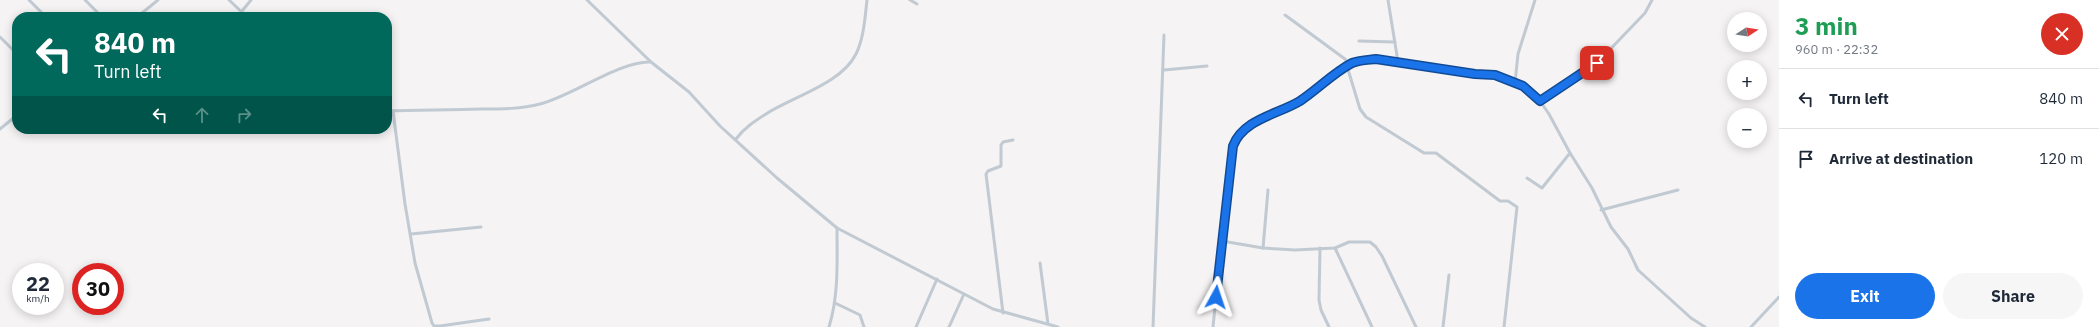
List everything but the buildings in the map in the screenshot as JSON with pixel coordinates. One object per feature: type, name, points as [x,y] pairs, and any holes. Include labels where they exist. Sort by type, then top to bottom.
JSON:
[{"type":"street","points":[[29,0],[41,12]]},
{"type":"street","points":[[85,0],[97,12]]},
{"type":"street","points":[[143,12],[158,0]]},
{"type":"street","points":[[229,0],[242,11],[251,0]]},
{"type":"street","points":[[588,0],[651,62],[689,92],[710,116],[791,191],[837,228],[1003,313],[1058,327]]},
{"type":"street","points":[[736,139],[749,125],[769,112],[815,89],[843,72],[851,63],[860,43],[866,0]]},
{"type":"street","points":[[910,0],[917,4]]},
{"type":"street","points":[[1388,0],[1398,62]]},
{"type":"street","points":[[1515,83],[1518,54],[1535,0]]},
{"type":"street","points":[[1540,101],[1597,63],[1645,13],[1652,0]]},
{"type":"street","points":[[1285,15],[1345,59],[1360,109],[1366,117],[1424,153],[1436,153],[1500,201],[1508,201],[1517,207],[1504,327]]},
{"type":"street","points":[[1153,327],[1164,70],[1164,35]]},
{"type":"street","points":[[0,37],[12,49]]},
{"type":"street","points":[[1360,41],[1395,42]]},
{"type":"street","points":[[1214,327],[1222,241],[1236,140],[1258,120],[1300,101],[1348,66],[1362,60],[1376,59],[1475,74],[1495,75],[1523,86],[1540,101],[1592,188],[1601,210],[1611,227],[1628,249],[1638,270],[1691,318],[1705,327]]},
{"type":"street","points":[[488,319],[433,327],[418,277],[405,204],[393,111],[510,108],[540,104],[555,99],[628,66],[651,62]]},
{"type":"street","points":[[1164,70],[1207,66]]},
{"type":"street","points":[[0,129],[12,119]]},
{"type":"street","points":[[1003,313],[986,174],[988,171],[1001,166],[1000,145],[1003,142],[1013,140]]},
{"type":"street","points":[[1527,178],[1542,188],[1570,153]]},
{"type":"street","points":[[1263,248],[1268,190]]},
{"type":"street","points":[[1601,210],[1678,190]]},
{"type":"street","points":[[411,234],[482,227]]},
{"type":"street","points":[[829,327],[835,303],[837,228]]},
{"type":"street","points":[[1222,241],[1263,248],[1295,250],[1335,248],[1349,242],[1370,242],[1376,246],[1416,327]]},
{"type":"street","points":[[1320,248],[1319,300],[1321,310],[1329,327]]},
{"type":"street","points":[[1335,248],[1372,327]]},
{"type":"street","points":[[1040,262],[1048,324]]},
{"type":"street","points":[[1444,327],[1449,275]]},
{"type":"street","points":[[916,327],[937,280]]},
{"type":"street","points":[[950,327],[964,294]]},
{"type":"street","points":[[1751,327],[1779,296]]},
{"type":"street","points":[[835,303],[860,314],[864,327]]},
{"type":"route","points":[[1216,297],[1233,146],[1242,133],[1258,120],[1300,101],[1337,72],[1362,60],[1376,59],[1475,74],[1495,75],[1523,86],[1540,101],[1597,63]]}]
